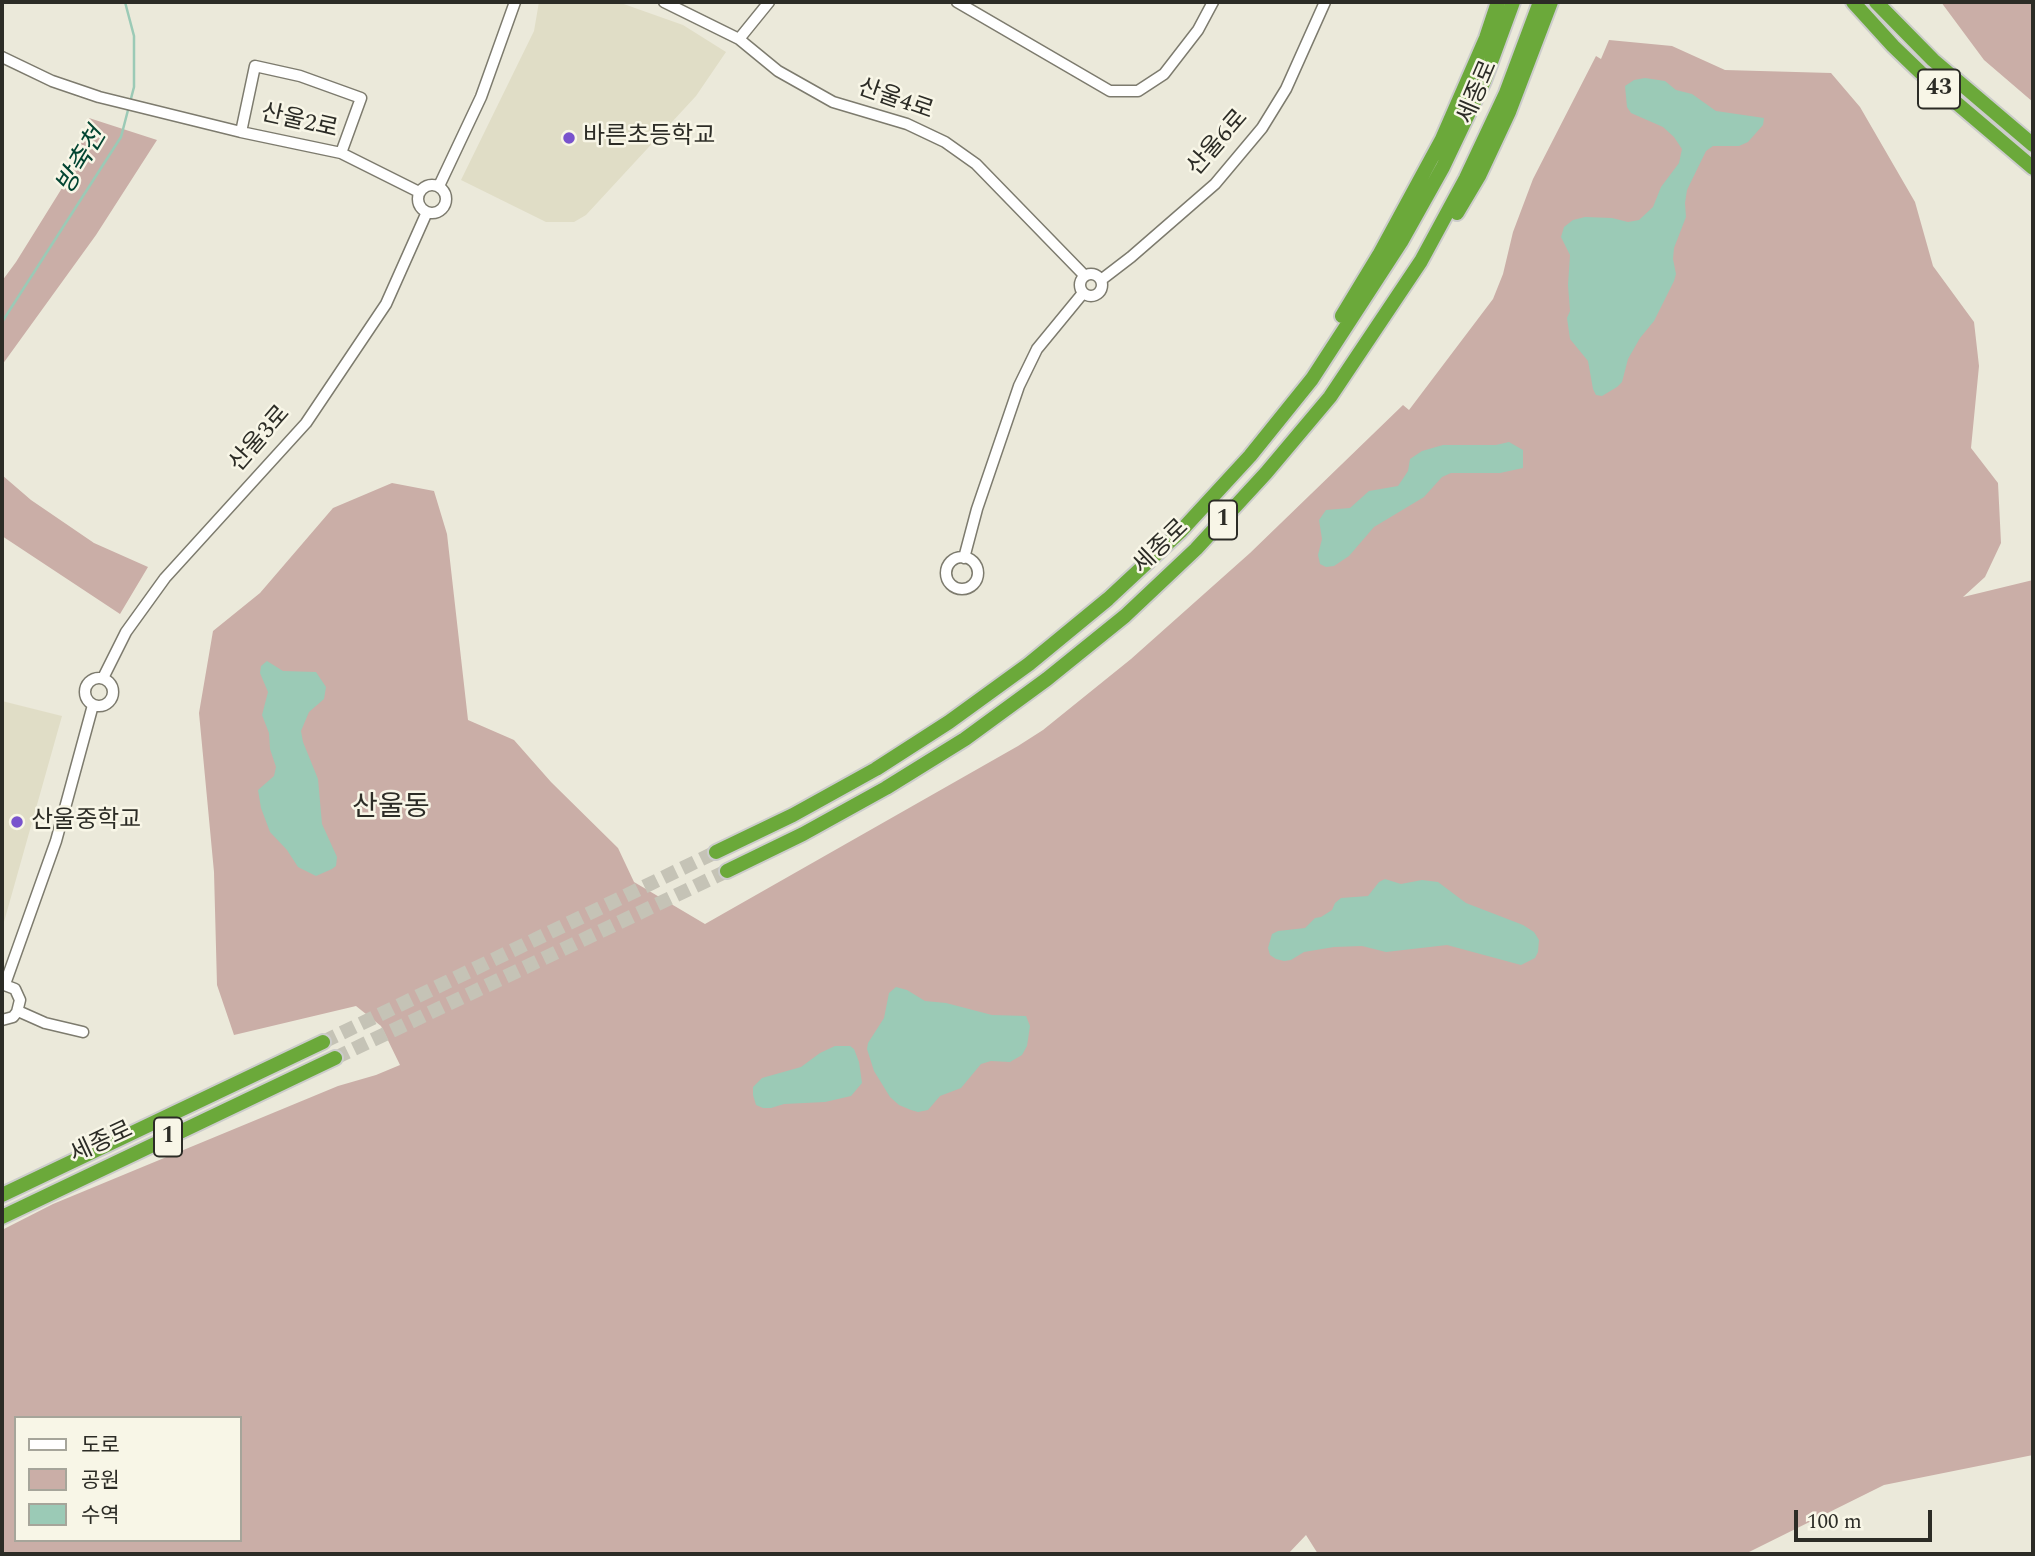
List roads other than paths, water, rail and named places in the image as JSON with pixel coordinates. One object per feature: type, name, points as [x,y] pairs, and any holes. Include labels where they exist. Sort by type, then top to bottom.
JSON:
[{"type":"highway","points":[[1250,456],[1316,359],[1392,232],[1442,139],[1499,2]]},
{"type":"highway","name":"세종로","points":[[716,852],[793,815],[876,769],[949,722],[1019,672],[1117,591],[1180,532],[1250,456],[1312,379],[1401,242],[1443,167],[1478,93],[1513,2]]},
{"type":"highway","name":"세종로","points":[[727,871],[803,834],[886,788],[965,739],[1125,616],[1186,558],[1266,473],[1330,397],[1421,261],[1466,178],[1506,93],[1540,2]]},
{"type":"highway","points":[[1266,473],[1327,410],[1357,371],[1418,279],[1479,176],[1509,112],[1551,2]]},
{"type":"highway","name":"43","points":[[1853,2],[1920,72],[2033,168]]},
{"type":"highway","name":"43","points":[[1876,2],[1933,60],[2033,145]]},
{"type":"highway","name":"세종로","points":[[2,1195],[323,1042]]},
{"type":"highway","name":"세종로","points":[[2,1217],[335,1058]]},
{"type":"street","points":[[439,186],[481,97],[515,2]]},
{"type":"street","name":"산울4로","points":[[664,2],[739,39],[778,71],[833,102],[907,124],[945,142],[976,164],[1085,276]]},
{"type":"street","points":[[739,39],[769,2]]},
{"type":"street","points":[[957,2],[1110,91],[1138,91],[1164,74],[1198,30],[1213,2]]},
{"type":"street","name":"산울6로","points":[[1101,280],[1215,184],[1262,128],[1286,89],[1325,2]]},
{"type":"street","name":"산울2로","points":[[2,57],[52,81],[99,97],[341,153],[419,192]]},
{"type":"street","points":[[241,132],[255,66],[300,76],[361,98],[341,153]]},
{"type":"street","points":[[427,186],[439,186],[446,195],[446,204],[440,211],[427,212],[418,202],[419,192],[427,186]]},
{"type":"street","name":"산울3로","points":[[103,678],[126,632],[165,578],[306,423],[386,304],[427,212]]},
{"type":"street","points":[[1092,274],[1101,280],[1099,293],[1092,296],[1083,293],[1080,284],[1085,276],[1092,274]]},
{"type":"street","points":[[964,558],[977,509],[1019,386],[1037,349],[1083,293]]},
{"type":"street","points":[[94,678],[111,682],[113,697],[106,704],[93,705],[86,697],[85,688],[94,678]]},
{"type":"street","points":[[2,1020],[13,1017],[18,1011],[19,994],[15,989],[3,984],[56,841],[93,705]]},
{"type":"street","points":[[18,1011],[45,1023],[83,1031]]},
{"type":"water","points":[[1645,78],[1665,81],[1676,90],[1692,94],[1716,111],[1764,118],[1763,125],[1748,142],[1739,146],[1713,146],[1706,151],[1687,190],[1686,217],[1674,248],[1674,281],[1654,321],[1628,359],[1622,382],[1602,396],[1596,395],[1593,389],[1588,361],[1570,339],[1567,318],[1570,311],[1570,255],[1561,237],[1564,227],[1573,220],[1585,217],[1612,218],[1628,222],[1639,220],[1653,207],[1661,187],[1679,163],[1682,149],[1674,137],[1663,127],[1631,113],[1627,107],[1625,86],[1634,80]]},
{"type":"water","points":[[1509,442],[1523,450],[1523,468],[1500,473],[1451,473],[1442,477],[1424,497],[1374,527],[1349,556],[1334,566],[1326,567],[1320,564],[1318,555],[1322,539],[1319,520],[1326,510],[1350,508],[1369,491],[1398,486],[1408,471],[1410,459],[1422,451],[1443,445],[1496,445]]},
{"type":"water","points":[[267,661],[283,671],[316,672],[326,687],[324,699],[309,712],[301,731],[318,779],[322,824],[337,857],[336,866],[316,876],[298,867],[270,832],[261,808],[258,790],[274,776],[276,767],[262,715],[268,692],[260,673],[261,666]]},
{"type":"water","points":[[1385,879],[1401,884],[1422,880],[1438,882],[1466,903],[1523,925],[1534,932],[1539,940],[1535,958],[1521,965],[1447,945],[1386,952],[1362,946],[1334,947],[1304,952],[1284,961],[1270,955],[1268,948],[1272,934],[1305,928],[1315,918],[1332,910],[1341,898],[1368,896],[1379,882]]},
{"type":"water","points":[[896,987],[925,1001],[946,1003],[992,1015],[1026,1016],[1030,1026],[1027,1046],[1022,1055],[1010,1062],[991,1061],[981,1064],[961,1088],[940,1096],[928,1110],[918,1112],[899,1105],[890,1097],[874,1071],[867,1049],[884,1018],[889,993]]},
{"type":"water","points":[[835,1046],[850,1046],[859,1062],[862,1083],[851,1096],[771,1108],[756,1105],[753,1087],[762,1078],[801,1067]]},
{"type":"waterway","name":"방축천","points":[[2,322],[121,137],[134,87],[134,36],[125,2]]},
{"type":"tunnel","points":[[323,1042],[716,852]]},
{"type":"tunnel","points":[[335,1058],[727,871]]},
{"type":"place","name":"바른초등학교","points":[[569,138]]},
{"type":"place","name":"산울중학교","points":[[17,822]]},
{"type":"district","name":"산울동","points":[[391,810]]}]
